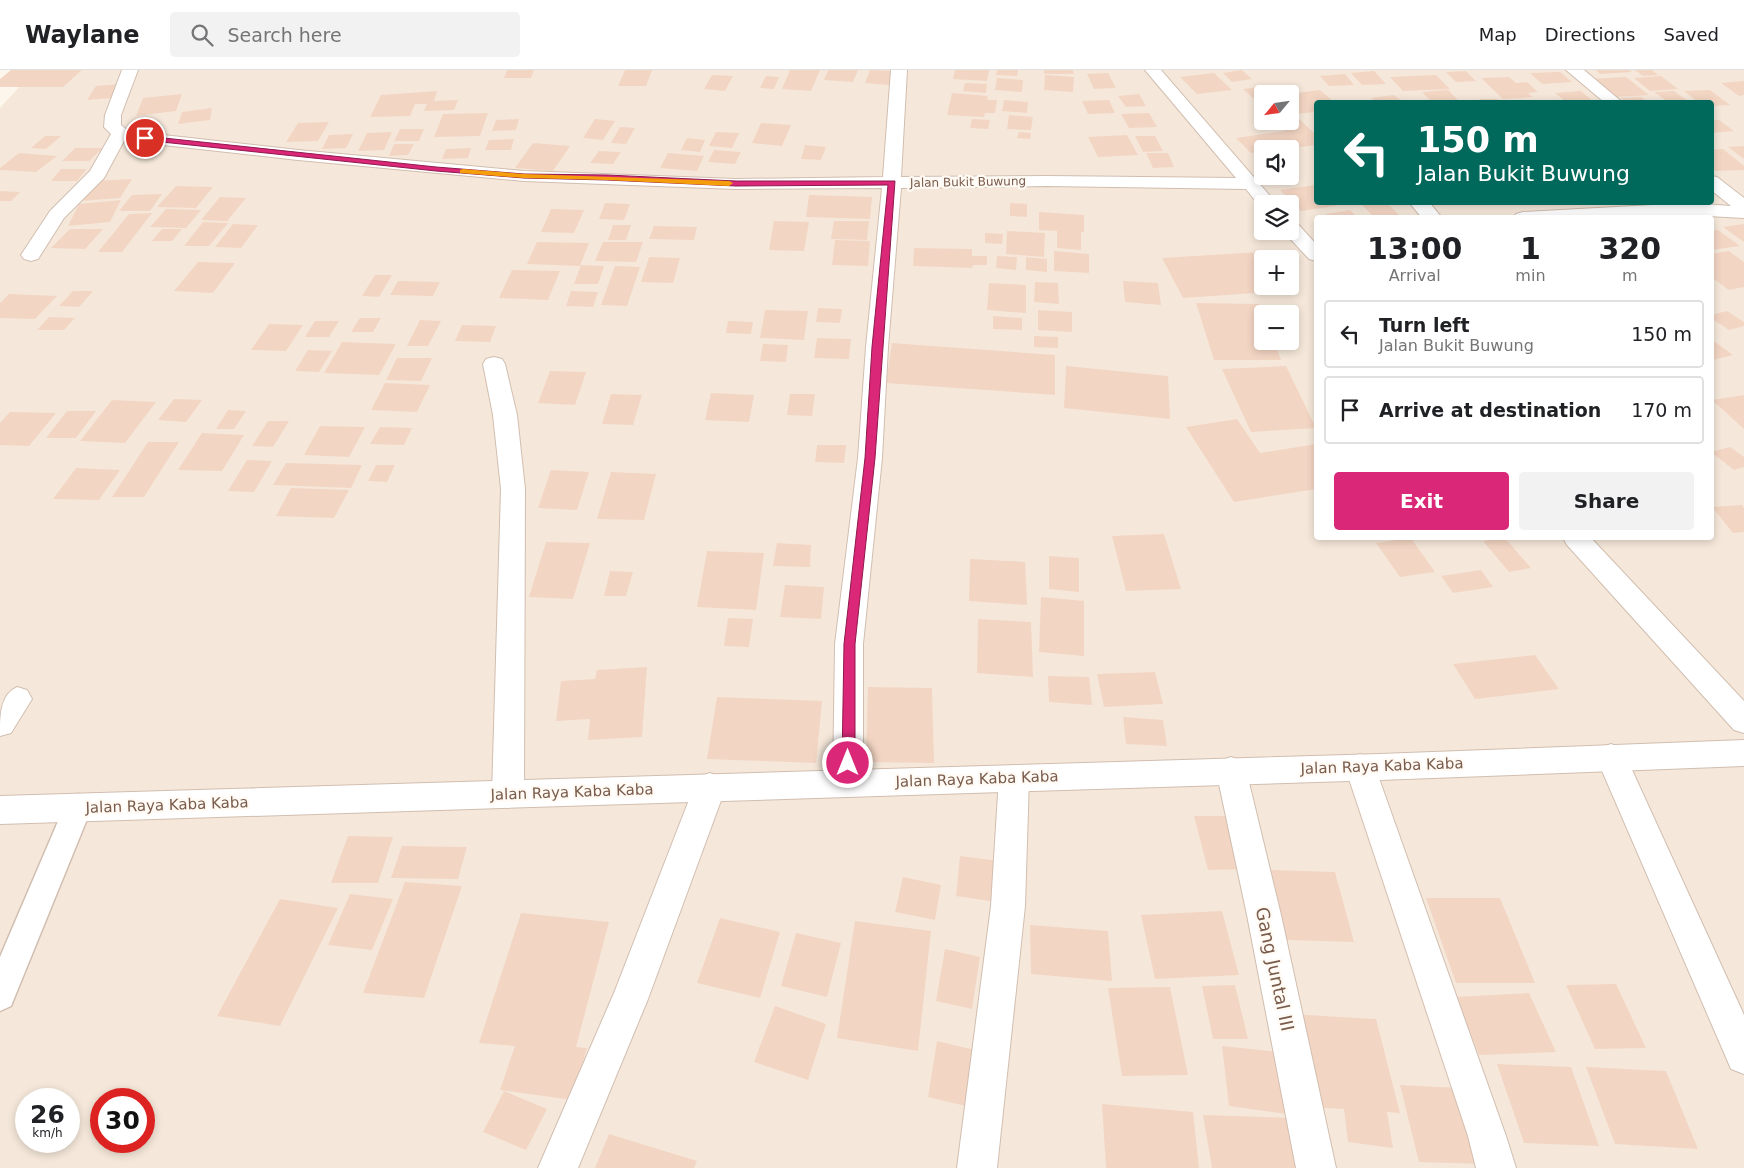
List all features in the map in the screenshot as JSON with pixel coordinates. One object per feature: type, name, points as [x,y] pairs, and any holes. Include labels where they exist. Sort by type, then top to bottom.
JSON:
[{"type":"street","points":[[31,255],[57,215],[98,174],[120,133],[113,127],[113,115],[130,70]]},
{"type":"street","points":[[848,783],[849,644],[870,458],[899,70]]},
{"type":"street","points":[[1153,70],[1259,195]]},
{"type":"street","points":[[1574,70],[1612,100]]},
{"type":"street","name":"Jalan Bukit Buwung","points":[[120,133],[145,138],[308,156],[524,176],[736,184],[1048,182],[1249,184]]},
{"type":"street","points":[[1714,183],[1744,207]]},
{"type":"street","points":[[1421,205],[1430,215]]},
{"type":"street","points":[[1578,215],[1689,209],[1744,212]]},
{"type":"street","points":[[1299,236],[1314,251]]},
{"type":"street","points":[[494,364],[505,415],[513,489],[508,794]]},
{"type":"street","points":[[1578,540],[1744,721]]},
{"type":"street","points":[[0,724],[17,699]]},
{"type":"street","name":"Jalan Raya Kaba Kaba","points":[[0,810],[1744,753]]},
{"type":"street","points":[[1611,757],[1744,1056]]},
{"type":"street","points":[[1360,767],[1484,1126],[1496,1168]]},
{"type":"street","name":"Gang Juntal III","points":[[1231,770],[1264,916],[1316,1168]]},
{"type":"street","points":[[977,1168],[1008,906],[1014,778]]},
{"type":"street","points":[[558,1168],[630,999],[710,787]]},
{"type":"lane","points":[[0,995],[78,807]]},
{"type":"shaded area","points":[[35,70],[1744,70],[1744,1168],[0,1168],[0,108]]},
{"type":"building","points":[[11,70],[82,70],[63,87],[0,87],[0,79]]},
{"type":"building","points":[[507,70],[534,70],[531,78],[504,78]]},
{"type":"building","points":[[625,70],[652,70],[646,86],[618,86]]},
{"type":"building","points":[[790,70],[820,70],[811,91],[782,89]]},
{"type":"building","points":[[828,70],[858,70],[853,82],[824,80]]},
{"type":"building","points":[[870,70],[893,71],[889,85],[865,83]]},
{"type":"building","points":[[955,70],[989,70],[987,81],[953,79]]},
{"type":"building","points":[[997,70],[1018,70],[1017,76],[996,75]]},
{"type":"building","points":[[1044,70],[1073,70],[1074,74],[1044,74]]},
{"type":"building","points":[[1242,70],[1252,79],[1232,82],[1223,73]]},
{"type":"building","points":[[1596,70],[1629,70],[1632,72],[1600,74]]},
{"type":"building","points":[[1635,70],[1652,70],[1658,75],[1643,76]]},
{"type":"building","points":[[1374,71],[1386,84],[1362,85],[1351,73]]},
{"type":"building","points":[[1466,71],[1476,81],[1456,82],[1446,72]]},
{"type":"building","points":[[1560,72],[1572,82],[1542,84],[1530,73]]},
{"type":"building","points":[[1108,73],[1116,88],[1094,89],[1087,74]]},
{"type":"building","points":[[1214,73],[1232,90],[1197,94],[1180,77]]},
{"type":"building","points":[[1345,74],[1354,85],[1329,86],[1320,76]]},
{"type":"building","points":[[712,75],[733,76],[725,91],[704,89]]},
{"type":"building","points":[[1045,75],[1074,77],[1073,92],[1044,90]]},
{"type":"building","points":[[1436,75],[1450,89],[1403,91],[1390,77]]},
{"type":"building","points":[[766,76],[779,77],[774,89],[760,88]]},
{"type":"building","points":[[1661,76],[1678,89],[1650,91],[1634,78]]},
{"type":"building","points":[[1509,77],[1516,83],[1527,82],[1538,92],[1528,93],[1533,97],[1503,99],[1481,78]]},
{"type":"building","points":[[1626,77],[1649,95],[1611,97],[1589,79]]},
{"type":"building","points":[[997,78],[1023,80],[1022,92],[995,90]]},
{"type":"building","points":[[1744,81],[1744,95],[1739,96],[1721,83]]},
{"type":"building","points":[[965,83],[987,84],[986,93],[963,91]]},
{"type":"building","points":[[120,84],[112,98],[87,100],[96,86]]},
{"type":"building","points":[[1254,88],[1254,99],[1243,89]]},
{"type":"building","points":[[1320,90],[1332,100],[1314,100],[1314,112],[1299,114],[1299,93]]},
{"type":"building","points":[[1448,90],[1458,100],[1430,100],[1422,92]]},
{"type":"building","points":[[1710,90],[1730,105],[1714,106],[1714,100],[1695,100],[1684,91]]},
{"type":"building","points":[[437,91],[434,101],[458,100],[454,110],[424,111],[427,104],[415,104],[410,116],[370,117],[381,95]]},
{"type":"building","points":[[1581,91],[1592,100],[1564,100],[1555,93]]},
{"type":"building","points":[[1674,91],[1686,100],[1665,100],[1654,92]]},
{"type":"building","points":[[952,93],[988,96],[987,100],[997,100],[995,113],[985,113],[984,117],[947,115]]},
{"type":"building","points":[[182,94],[176,111],[136,116],[143,98]]},
{"type":"building","points":[[1139,94],[1146,106],[1126,107],[1118,96]]},
{"type":"building","points":[[1394,95],[1400,100],[1374,100],[1371,98]]},
{"type":"building","points":[[1641,97],[1645,100],[1623,100],[1620,98]]},
{"type":"building","points":[[1479,99],[1499,100],[1480,100]]},
{"type":"building","points":[[1004,100],[1028,102],[1027,113],[1002,111]]},
{"type":"building","points":[[1109,100],[1115,113],[1088,114],[1082,101]]},
{"type":"building","points":[[212,108],[210,120],[178,124],[182,112]]},
{"type":"building","points":[[488,113],[480,136],[434,137],[443,114]]},
{"type":"building","points":[[1149,113],[1157,127],[1129,128],[1121,114]]},
{"type":"building","points":[[1009,115],[1033,117],[1031,130],[1007,129]]},
{"type":"building","points":[[519,119],[516,130],[492,131],[496,120]]},
{"type":"building","points":[[595,119],[615,121],[603,140],[583,138]]},
{"type":"building","points":[[972,119],[990,120],[988,129],[970,128]]},
{"type":"building","points":[[1299,119],[1314,133],[1314,145],[1299,147],[1299,140],[1254,140],[1254,153],[1251,153],[1236,138],[1299,130]]},
{"type":"building","points":[[1714,120],[1719,120],[1734,131],[1714,133]]},
{"type":"building","points":[[329,122],[318,141],[286,142],[298,123]]},
{"type":"building","points":[[761,123],[791,125],[782,146],[752,143]]},
{"type":"building","points":[[620,127],[635,128],[626,144],[611,143]]},
{"type":"building","points":[[400,129],[424,129],[419,141],[394,141]]},
{"type":"building","points":[[392,132],[384,150],[358,151],[367,133]]},
{"type":"building","points":[[716,132],[739,133],[732,148],[709,146]]},
{"type":"building","points":[[1019,132],[1031,133],[1030,139],[1017,138]]},
{"type":"building","points":[[353,134],[346,148],[322,149],[329,135]]},
{"type":"building","points":[[1127,135],[1138,155],[1098,157],[1088,137]]},
{"type":"building","points":[[45,136],[61,136],[46,149],[31,148]]},
{"type":"building","points":[[1135,136],[1155,136],[1163,151],[1143,152]]},
{"type":"building","points":[[687,138],[705,140],[700,152],[681,150]]},
{"type":"building","points":[[514,139],[511,150],[485,150],[489,140]]},
{"type":"building","points":[[533,143],[570,146],[553,171],[515,168]]},
{"type":"building","points":[[394,144],[414,144],[408,155],[389,156]]},
{"type":"building","points":[[805,145],[826,147],[821,160],[801,159]]},
{"type":"building","points":[[1744,146],[1744,159],[1728,147]]},
{"type":"building","points":[[75,148],[103,148],[89,161],[62,161]]},
{"type":"building","points":[[471,148],[468,158],[442,159],[446,149]]},
{"type":"building","points":[[1723,149],[1744,166],[1744,170],[1714,170],[1714,150]]},
{"type":"building","points":[[714,150],[741,152],[735,164],[708,162]]},
{"type":"building","points":[[599,151],[621,152],[613,164],[590,163]]},
{"type":"building","points":[[19,153],[57,156],[36,172],[0,170]]},
{"type":"building","points":[[668,153],[704,156],[697,171],[660,168]]},
{"type":"building","points":[[1146,153],[1168,153],[1174,167],[1153,168]]},
{"type":"building","points":[[61,169],[87,169],[77,181],[51,181]]},
{"type":"building","points":[[132,179],[120,198],[80,201],[92,181]]},
{"type":"building","points":[[1314,185],[1314,205],[1336,206],[1301,211],[1299,209],[1299,195],[1285,195],[1280,190]]},
{"type":"building","points":[[176,186],[213,187],[196,208],[157,207]]},
{"type":"building","points":[[0,191],[20,192],[11,201],[0,201]]},
{"type":"building","points":[[162,194],[150,211],[119,211],[132,195]]},
{"type":"building","points":[[809,195],[872,197],[870,219],[806,217]]},
{"type":"building","points":[[220,197],[246,198],[227,221],[201,220]]},
{"type":"building","points":[[121,200],[110,222],[68,226],[79,204]]},
{"type":"building","points":[[605,203],[630,204],[624,220],[599,219]]},
{"type":"building","points":[[1010,203],[1027,204],[1027,217],[1010,216]]},
{"type":"building","points":[[1362,205],[1389,205],[1399,215],[1372,215]]},
{"type":"building","points":[[166,209],[201,210],[186,228],[150,227]]},
{"type":"building","points":[[551,209],[584,210],[574,233],[541,232]]},
{"type":"building","points":[[1350,210],[1355,215],[1327,215]]},
{"type":"building","points":[[1039,212],[1084,215],[1084,232],[1081,232],[1081,250],[1057,248],[1057,231],[1039,230]]},
{"type":"building","points":[[152,213],[122,252],[98,252],[129,214]]},
{"type":"building","points":[[774,221],[809,222],[804,251],[769,250]]},
{"type":"building","points":[[834,221],[869,221],[867,240],[831,239]]},
{"type":"building","points":[[203,222],[228,223],[209,246],[184,246]]},
{"type":"building","points":[[233,224],[258,225],[241,248],[215,247]]},
{"type":"building","points":[[1744,224],[1744,242],[1723,227]]},
{"type":"building","points":[[613,225],[631,225],[626,240],[608,240]]},
{"type":"building","points":[[654,226],[697,227],[694,240],[649,239]]},
{"type":"building","points":[[70,229],[103,229],[85,249],[51,248]]},
{"type":"building","points":[[162,229],[182,229],[172,241],[152,241]]},
{"type":"building","points":[[1718,230],[1740,246],[1714,250],[1714,231]]},
{"type":"building","points":[[1007,231],[1045,233],[1044,257],[1006,254]]},
{"type":"building","points":[[985,233],[1003,234],[1002,244],[985,243]]},
{"type":"building","points":[[835,240],[870,241],[868,266],[832,265]]},
{"type":"building","points":[[537,242],[589,243],[580,266],[527,264]]},
{"type":"building","points":[[603,242],[643,242],[636,262],[595,261]]},
{"type":"building","points":[[914,248],[972,249],[972,256],[987,256],[987,265],[973,265],[972,268],[913,266]]},
{"type":"building","points":[[1054,251],[1089,254],[1089,273],[1054,271]]},
{"type":"building","points":[[1729,251],[1744,262],[1744,287],[1729,290],[1714,279],[1714,254]]},
{"type":"building","points":[[1254,252],[1254,293],[1183,298],[1162,258]]},
{"type":"building","points":[[997,256],[1017,257],[1016,270],[996,268]]},
{"type":"building","points":[[649,257],[680,258],[673,283],[641,282]]},
{"type":"building","points":[[1026,257],[1047,259],[1047,272],[1026,270]]},
{"type":"building","points":[[198,262],[235,263],[213,293],[174,291]]},
{"type":"building","points":[[581,265],[604,266],[598,284],[574,284]]},
{"type":"building","points":[[615,266],[640,267],[627,306],[601,305]]},
{"type":"building","points":[[512,270],[560,271],[548,300],[499,298]]},
{"type":"building","points":[[375,275],[392,275],[379,297],[362,296]]},
{"type":"building","points":[[398,281],[440,282],[433,296],[390,295]]},
{"type":"building","points":[[1123,281],[1158,283],[1161,305],[1125,302]]},
{"type":"building","points":[[1035,282],[1058,283],[1059,304],[1034,302]]},
{"type":"building","points":[[989,283],[1026,285],[1026,313],[987,310]]},
{"type":"building","points":[[73,291],[93,291],[79,307],[59,306]]},
{"type":"building","points":[[571,291],[598,292],[593,307],[566,306]]},
{"type":"building","points":[[9,294],[57,296],[35,319],[0,318],[0,303]]},
{"type":"building","points":[[1196,303],[1259,304],[1254,305],[1254,350],[1277,350],[1281,360],[1214,360]]},
{"type":"building","points":[[818,308],[842,309],[840,323],[816,322]]},
{"type":"building","points":[[765,310],[808,311],[804,340],[760,338]]},
{"type":"building","points":[[1038,310],[1072,312],[1072,332],[1038,330]]},
{"type":"building","points":[[1727,311],[1744,322],[1744,326],[1729,330],[1714,320],[1714,314]]},
{"type":"building","points":[[993,316],[1022,318],[1022,330],[993,329]]},
{"type":"building","points":[[49,317],[75,318],[64,330],[37,330]]},
{"type":"building","points":[[360,318],[381,318],[373,332],[351,332]]},
{"type":"building","points":[[420,320],[441,321],[428,346],[407,346]]},
{"type":"building","points":[[315,321],[339,321],[329,337],[305,337]]},
{"type":"building","points":[[728,321],[753,322],[751,334],[726,333]]},
{"type":"building","points":[[269,324],[303,325],[286,351],[251,350]]},
{"type":"building","points":[[462,325],[496,326],[490,342],[455,341]]},
{"type":"building","points":[[1034,336],[1058,337],[1058,348],[1034,347]]},
{"type":"building","points":[[817,338],[851,339],[849,359],[814,358]]},
{"type":"building","points":[[1714,341],[1733,355],[1714,360]]},
{"type":"building","points":[[342,342],[396,344],[379,375],[324,373]]},
{"type":"building","points":[[892,343],[1055,355],[1055,395],[886,383]]},
{"type":"building","points":[[763,344],[788,345],[786,362],[760,361]]},
{"type":"building","points":[[308,350],[332,351],[319,372],[295,371]]},
{"type":"building","points":[[397,358],[432,358],[421,381],[386,380]]},
{"type":"building","points":[[1066,366],[1168,376],[1170,419],[1064,408]]},
{"type":"building","points":[[1286,366],[1314,424],[1314,428],[1251,432],[1222,369]]},
{"type":"building","points":[[550,371],[586,372],[575,405],[538,403]]},
{"type":"building","points":[[385,383],[430,385],[417,412],[371,410]]},
{"type":"building","points":[[711,393],[754,395],[749,422],[705,420]]},
{"type":"building","points":[[611,394],[642,395],[633,425],[602,424]]},
{"type":"building","points":[[790,394],[815,394],[812,416],[787,415]]},
{"type":"building","points":[[1744,395],[1744,429],[1714,402],[1714,400]]},
{"type":"building","points":[[174,399],[202,400],[186,422],[158,420]]},
{"type":"building","points":[[112,400],[156,402],[125,443],[80,441]]},
{"type":"building","points":[[228,410],[246,411],[234,429],[216,429]]},
{"type":"building","points":[[67,411],[96,411],[76,438],[46,438]]},
{"type":"building","points":[[10,412],[56,413],[29,446],[0,445],[0,423]]},
{"type":"building","points":[[1237,419],[1260,453],[1314,444],[1314,489],[1234,502],[1186,427]]},
{"type":"building","points":[[268,421],[289,421],[273,447],[252,446]]},
{"type":"building","points":[[320,426],[365,427],[349,457],[304,455]]},
{"type":"building","points":[[380,427],[412,428],[404,445],[370,444]]},
{"type":"building","points":[[202,433],[244,435],[222,471],[178,470]]},
{"type":"building","points":[[148,442],[179,442],[144,497],[112,497]]},
{"type":"building","points":[[817,445],[846,445],[844,463],[815,462]]},
{"type":"building","points":[[1730,447],[1744,457],[1744,467],[1734,470],[1714,454],[1714,451]]},
{"type":"building","points":[[247,460],[272,461],[254,492],[228,491]]},
{"type":"building","points":[[286,463],[362,465],[351,488],[273,485]]},
{"type":"building","points":[[376,465],[395,465],[387,482],[368,481]]},
{"type":"building","points":[[76,468],[120,470],[99,500],[53,499]]},
{"type":"building","points":[[551,470],[589,472],[577,510],[538,508]]},
{"type":"building","points":[[611,472],[656,474],[644,520],[597,519]]},
{"type":"building","points":[[291,488],[349,490],[334,518],[276,516]]},
{"type":"building","points":[[1742,505],[1744,508],[1744,532],[1733,533],[1714,509],[1714,507]]},
{"type":"building","points":[[1164,534],[1181,589],[1126,591],[1112,536]]},
{"type":"building","points":[[1412,540],[1435,572],[1400,577],[1376,543]]},
{"type":"building","points":[[1507,540],[1531,568],[1509,572],[1483,541]]},
{"type":"building","points":[[546,542],[590,543],[573,599],[529,597]]},
{"type":"building","points":[[777,543],[811,545],[810,567],[773,566]]},
{"type":"building","points":[[707,551],[764,553],[756,610],[697,607]]},
{"type":"building","points":[[1049,556],[1079,558],[1079,592],[1049,589]]},
{"type":"building","points":[[970,559],[1025,562],[1027,605],[969,601]]},
{"type":"building","points":[[1481,570],[1493,587],[1453,593],[1441,576]]},
{"type":"building","points":[[610,571],[633,572],[626,596],[604,596]]},
{"type":"building","points":[[785,585],[824,587],[821,619],[780,617]]},
{"type":"building","points":[[1041,597],[1084,601],[1084,656],[1039,652]]},
{"type":"building","points":[[728,618],[753,619],[749,647],[724,646]]},
{"type":"building","points":[[978,619],[1031,622],[1033,677],[977,673]]},
{"type":"building","points":[[1535,655],[1559,689],[1475,699],[1453,664]]},
{"type":"building","points":[[647,667],[642,737],[588,740],[590,719],[556,721],[561,681],[595,679],[597,670]]},
{"type":"building","points":[[1155,672],[1163,704],[1104,707],[1097,674]]},
{"type":"building","points":[[1048,676],[1089,677],[1092,705],[1049,702]]},
{"type":"building","points":[[868,687],[932,688],[934,763],[866,762]]},
{"type":"building","points":[[717,697],[822,701],[816,763],[707,759]]},
{"type":"building","points":[[1123,717],[1163,720],[1167,746],[1126,744]]},
{"type":"building","points":[[1194,816],[1235,816],[1250,869],[1208,870]]},
{"type":"building","points":[[348,836],[393,837],[378,883],[331,883]]},
{"type":"building","points":[[402,846],[467,847],[458,879],[391,878]]},
{"type":"building","points":[[960,856],[999,861],[996,902],[956,896]]},
{"type":"building","points":[[1271,870],[1335,872],[1354,942],[1287,940]]},
{"type":"building","points":[[903,877],[941,885],[935,920],[895,912]]},
{"type":"building","points":[[405,882],[462,886],[424,998],[363,993]]},
{"type":"building","points":[[350,894],[393,899],[372,950],[328,945]]},
{"type":"building","points":[[1426,898],[1500,898],[1535,983],[1456,983]]},
{"type":"building","points":[[280,899],[338,908],[280,1026],[217,1016]]},
{"type":"building","points":[[1222,911],[1239,975],[1155,979],[1141,915]]},
{"type":"building","points":[[521,913],[609,922],[576,1047],[587,1048],[572,1100],[500,1090],[515,1046],[479,1043]]},
{"type":"building","points":[[720,918],[780,932],[760,998],[697,983]]},
{"type":"building","points":[[855,921],[931,931],[918,1051],[837,1038]]},
{"type":"building","points":[[1030,925],[1108,931],[1112,981],[1031,974]]},
{"type":"building","points":[[796,933],[841,943],[827,997],[781,986]]},
{"type":"building","points":[[945,949],[980,957],[972,1009],[936,1001]]},
{"type":"building","points":[[1616,984],[1646,1048],[1595,1049],[1566,985]]},
{"type":"building","points":[[1235,985],[1248,1039],[1213,1039],[1202,986]]},
{"type":"building","points":[[1170,987],[1188,1075],[1122,1076],[1108,988]]},
{"type":"building","points":[[1529,993],[1556,1052],[1479,1055],[1456,997]]},
{"type":"building","points":[[775,1006],[826,1024],[808,1080],[754,1062]]},
{"type":"building","points":[[1289,1014],[1376,1019],[1400,1113],[1387,1112],[1393,1148],[1348,1142],[1344,1109],[1308,1107]]},
{"type":"building","points":[[937,1041],[983,1052],[974,1108],[928,1097]]},
{"type":"building","points":[[1222,1046],[1280,1052],[1287,1114],[1229,1106]]},
{"type":"building","points":[[1497,1064],[1571,1067],[1599,1146],[1524,1143]]},
{"type":"building","points":[[1586,1067],[1666,1071],[1698,1149],[1615,1144]]},
{"type":"building","points":[[1400,1085],[1460,1088],[1483,1164],[1419,1162]]},
{"type":"building","points":[[504,1091],[547,1109],[526,1150],[483,1132]]},
{"type":"building","points":[[1102,1104],[1193,1112],[1199,1168],[1106,1168]]},
{"type":"building","points":[[1203,1115],[1293,1118],[1304,1168],[1212,1168]]},
{"type":"building","points":[[609,1134],[697,1161],[694,1168],[595,1168]]},
{"type":"slow traffic","points":[[463,171],[524,176],[729,183]]},
{"type":"route","points":[[145,138],[436,169],[524,176],[736,184],[892,183],[877,347],[870,458],[849,644],[848,763]]}]
